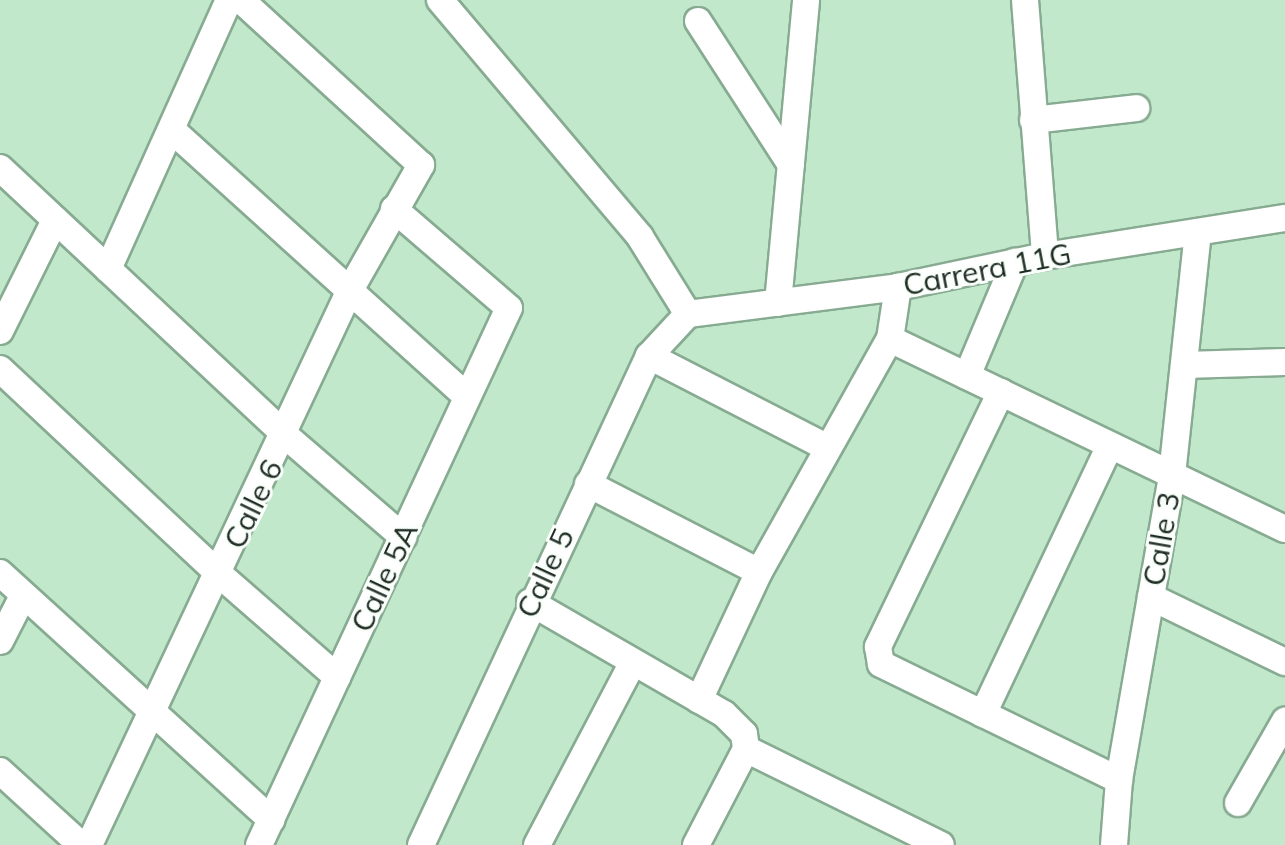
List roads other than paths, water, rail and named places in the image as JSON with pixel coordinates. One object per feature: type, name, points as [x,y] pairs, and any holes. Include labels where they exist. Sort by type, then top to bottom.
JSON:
[{"type":"street","points":[[108,269],[173,131],[229,0]]},
{"type":"street","name":"Calle 6","points":[[89,845],[286,436],[350,290],[421,165],[241,0]]},
{"type":"street","points":[[440,0],[640,237],[688,314]]},
{"type":"street","points":[[778,303],[806,0]]},
{"type":"street","points":[[1025,0],[1045,256]]},
{"type":"street","points":[[698,21],[791,165]]},
{"type":"street","points":[[1033,120],[1136,108]]},
{"type":"street","points":[[173,131],[467,397]]},
{"type":"street","points":[[0,168],[286,436],[403,537]]},
{"type":"street","name":"Calle 5A","points":[[259,845],[509,308],[394,209]]},
{"type":"street","name":"Carrera 11G","points":[[688,314],[898,287],[1045,256],[1285,218]]},
{"type":"street","points":[[0,331],[55,220]]},
{"type":"street","name":"Calle 3","points":[[1114,845],[1119,780],[1172,475],[1198,232]]},
{"type":"street","points":[[967,376],[1015,262]]},
{"type":"street","points":[[699,700],[759,572],[826,447],[890,339],[898,287]]},
{"type":"street","name":"Calle 5","points":[[421,845],[530,602],[649,356],[688,314]]},
{"type":"street","points":[[890,339],[1285,529]]},
{"type":"street","points":[[649,356],[826,447]]},
{"type":"street","points":[[1184,365],[1285,362]]},
{"type":"street","points":[[0,369],[219,574],[337,677]]},
{"type":"street","points":[[1001,392],[878,647],[881,664],[1119,780]]},
{"type":"street","points":[[983,714],[1110,445]]},
{"type":"street","points":[[588,484],[759,572]]},
{"type":"street","points":[[0,573],[151,715],[271,820]]},
{"type":"street","points":[[0,641],[23,596]]},
{"type":"street","points":[[1151,597],[1285,662]]},
{"type":"street","points":[[530,602],[737,725],[746,749],[941,845]]},
{"type":"street","points":[[537,845],[632,664]]},
{"type":"street","points":[[1238,803],[1285,721]]},
{"type":"street","points":[[696,845],[746,749]]},
{"type":"street","points":[[0,771],[81,845]]}]
